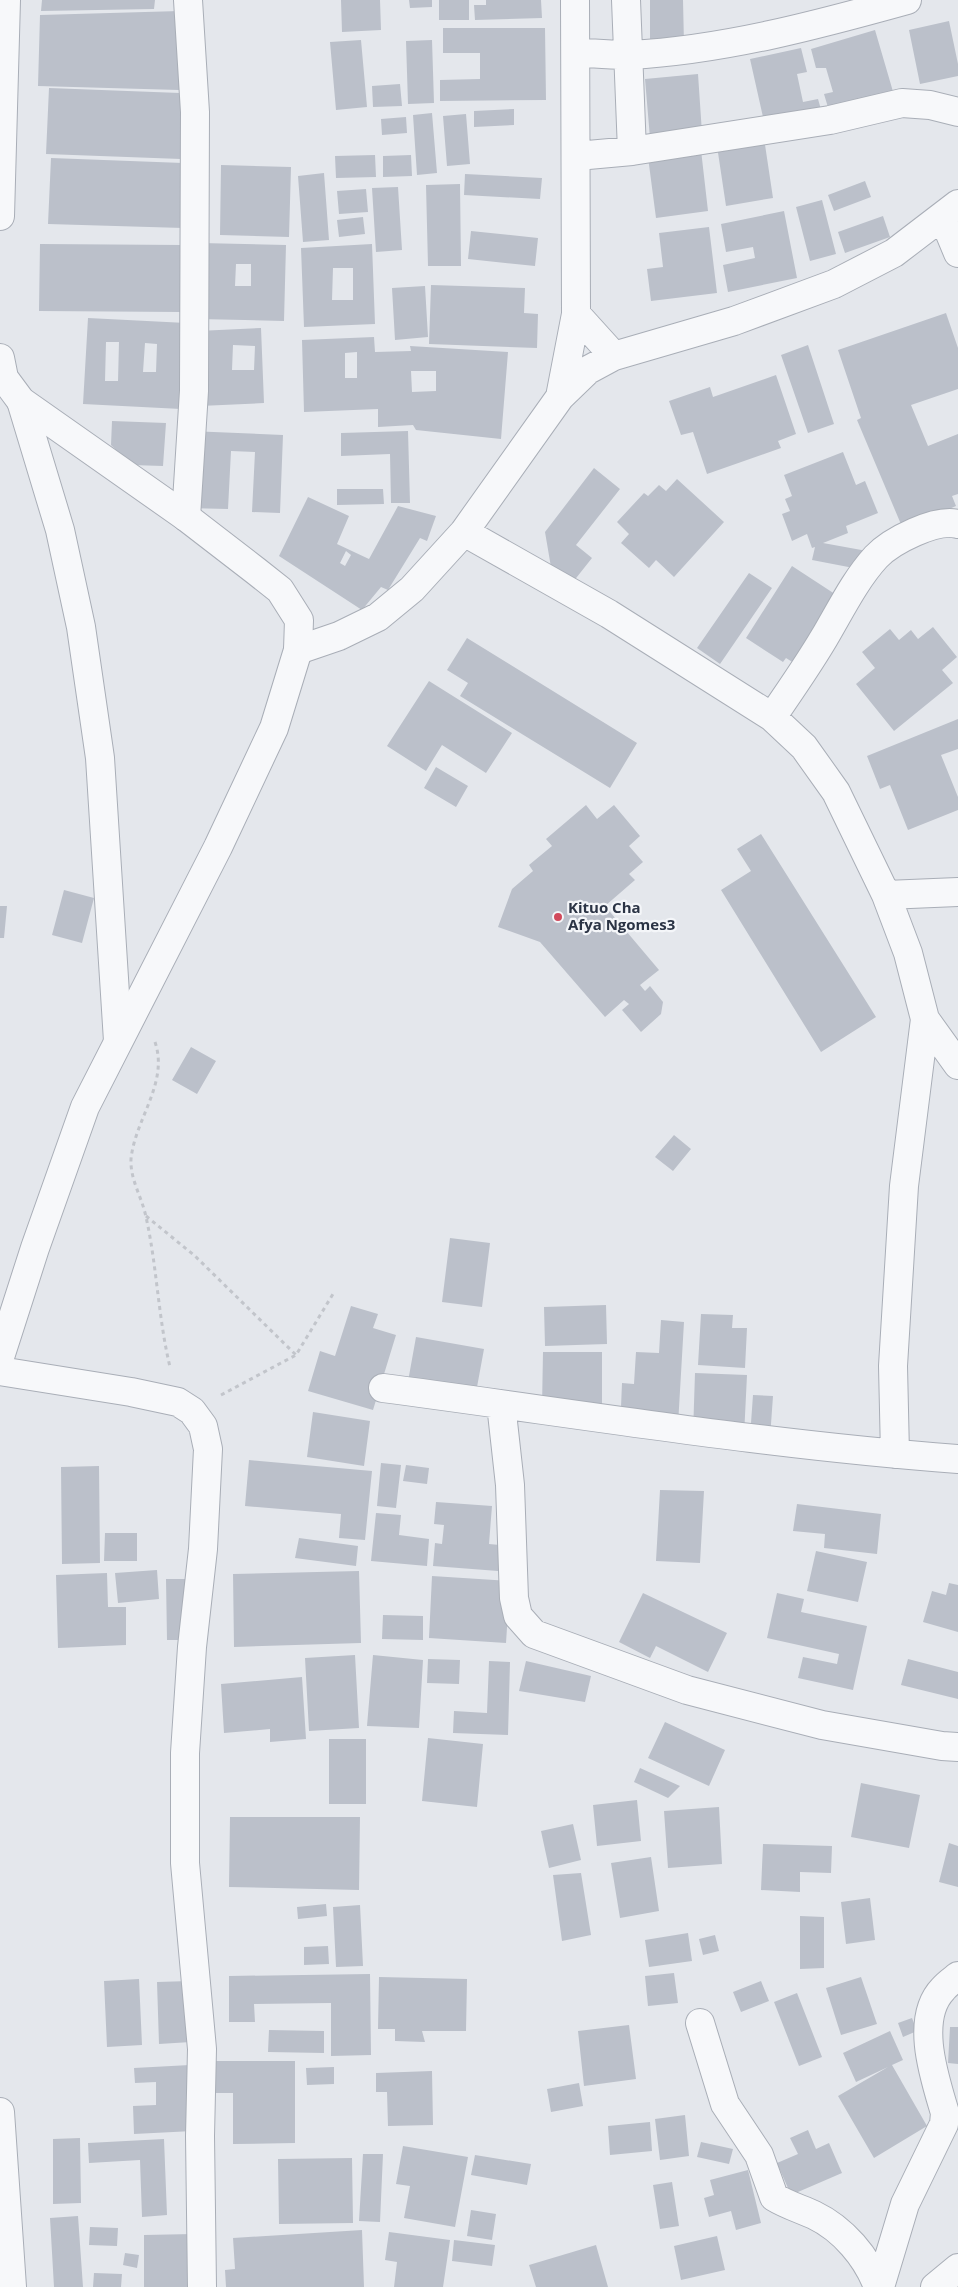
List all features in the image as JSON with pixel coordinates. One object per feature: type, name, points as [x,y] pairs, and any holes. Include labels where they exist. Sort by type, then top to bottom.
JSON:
[{"type":"street","points":[[0,216],[6,0]]},
{"type":"street","points":[[186,517],[194,391],[195,112],[188,0]]},
{"type":"street","points":[[560,397],[576,314],[577,156],[575,0]]},
{"type":"street","points":[[626,0],[632,151]]},
{"type":"street","points":[[576,53],[629,55],[695,48],[762,37],[829,22],[907,0]]},
{"type":"street","points":[[577,156],[632,151],[830,120],[902,103],[930,105],[958,112]]},
{"type":"street","points":[[298,650],[339,636],[378,617],[412,589],[464,532],[560,397],[588,370],[614,356],[734,321],[834,284],[894,253],[951,210],[958,253]]},
{"type":"street","points":[[576,314],[614,356]]},
{"type":"street","points":[[1,372],[21,401],[60,530],[83,646],[100,758],[118,1041]]},
{"type":"street","points":[[0,1357],[34,1248],[82,1116],[140,997],[218,847],[274,728],[298,650],[299,620],[280,590],[186,517],[21,401]]},
{"type":"street","points":[[772,717],[876,556],[902,538],[925,528],[951,522],[958,524]]},
{"type":"street","points":[[464,532],[609,614],[772,717],[804,747],[836,792],[886,895],[908,953],[925,1019],[958,1065]]},
{"type":"street","points":[[886,895],[958,892]]},
{"type":"street","points":[[894,1454],[893,1366],[904,1186],[925,1019]]},
{"type":"street","points":[[0,1371],[131,1392],[185,1407],[204,1426],[208,1449],[204,1549],[192,1647],[185,1753],[185,1863],[202,2050],[200,2136],[202,2287]]},
{"type":"street","points":[[383,1388],[894,1454],[958,1459]]},
{"type":"street","points":[[501,1404],[510,1485],[514,1598],[518,1616],[534,1634],[687,1690],[822,1725],[942,1746],[958,1747]]},
{"type":"street","points":[[879,2287],[905,2204],[944,2124],[945,2113],[929,2050],[930,2014],[942,1990],[958,1976]]},
{"type":"street","points":[[700,2023],[725,2104],[732,2118],[759,2155],[774,2197],[816,2216],[836,2230],[860,2253],[872,2270],[879,2287]]},
{"type":"street","points":[[0,2112],[12,2287]]},
{"type":"street","points":[[935,2287],[958,2268]]},
{"type":"path","points":[[140,997],[160,1056],[154,1091],[134,1141],[131,1160],[134,1184],[146,1216],[167,1354],[185,1407],[296,1356],[332,1294]]},
{"type":"path","points":[[146,1216],[195,1256],[296,1356]]},
{"type":"building","points":[[42,0],[155,0],[154,9],[41,11]]},
{"type":"building","points":[[341,0],[380,0],[381,30],[342,32]]},
{"type":"building","points":[[409,0],[432,0],[432,7],[410,8]]},
{"type":"building","points":[[439,0],[469,0],[469,20],[439,20]]},
{"type":"building","points":[[486,0],[541,0],[542,18],[475,20],[474,5],[486,5]]},
{"type":"building","points":[[650,0],[683,0],[684,44],[650,45]]},
{"type":"building","points":[[180,11],[179,90],[38,86],[40,15]]},
{"type":"building","points":[[949,21],[958,64],[958,76],[920,84],[909,30]]},
{"type":"building","points":[[443,28],[545,28],[546,100],[440,101],[440,80],[480,79],[480,53],[443,53]]},
{"type":"building","points":[[875,30],[894,95],[830,114],[824,94],[833,92],[826,68],[816,68],[811,49]]},
{"type":"building","points":[[361,40],[367,107],[336,110],[330,42]]},
{"type":"building","points":[[432,40],[434,103],[408,104],[406,41]]},
{"type":"building","points":[[801,48],[807,72],[797,74],[803,102],[818,99],[822,113],[765,126],[750,59]]},
{"type":"building","points":[[698,74],[702,133],[650,138],[645,79]]},
{"type":"building","points":[[400,84],[402,106],[373,107],[372,86]]},
{"type":"building","points":[[49,88],[180,93],[181,159],[46,154]]},
{"type":"building","points":[[514,109],[514,125],[474,127],[474,111]]},
{"type":"building","points":[[432,113],[437,173],[417,175],[413,115]]},
{"type":"building","points":[[466,114],[470,164],[447,166],[443,116]]},
{"type":"building","points":[[406,117],[407,133],[382,135],[381,119]]},
{"type":"building","points":[[764,138],[773,198],[726,206],[717,146]]},
{"type":"building","points":[[701,150],[708,211],[656,218],[648,157]]},
{"type":"building","points":[[375,155],[376,177],[336,178],[335,156]]},
{"type":"building","points":[[411,155],[412,176],[383,177],[383,156]]},
{"type":"building","points":[[51,158],[183,163],[183,228],[48,224]]},
{"type":"building","points":[[221,165],[291,167],[289,237],[220,235]]},
{"type":"building","points":[[324,173],[329,240],[303,242],[298,176]]},
{"type":"building","points":[[465,174],[542,178],[540,199],[464,195]]},
{"type":"building","points":[[865,181],[871,197],[834,211],[828,195]]},
{"type":"building","points":[[460,184],[461,266],[428,266],[426,185]]},
{"type":"building","points":[[398,187],[402,250],[376,252],[372,188]]},
{"type":"building","points":[[366,189],[368,212],[339,214],[337,191]]},
{"type":"building","points":[[822,200],[836,254],[810,261],[796,207]]},
{"type":"building","points":[[784,211],[797,278],[728,292],[723,265],[755,258],[753,247],[726,252],[721,224]]},
{"type":"building","points":[[883,216],[890,237],[845,253],[838,232]]},
{"type":"building","points":[[363,217],[365,234],[339,237],[337,220]]},
{"type":"building","points":[[709,227],[717,293],[651,301],[647,269],[663,267],[659,233]]},
{"type":"building","points":[[471,231],[538,238],[535,266],[468,259]]},
{"type":"building","points":[[200,243],[286,245],[284,321],[198,319]],"holes":[[[236,264],[251,264],[251,286],[235,286]]]},
{"type":"building","points":[[40,244],[182,245],[181,312],[39,311]]},
{"type":"building","points":[[372,244],[375,324],[304,327],[301,248]],"holes":[[[333,268],[353,268],[353,300],[332,300]]]},
{"type":"building","points":[[431,285],[525,288],[524,313],[538,314],[537,348],[429,344]]},
{"type":"building","points":[[425,286],[428,337],[395,340],[392,288]]},
{"type":"building","points":[[946,313],[958,348],[958,389],[911,405],[928,446],[958,434],[958,494],[952,496],[956,506],[903,529],[857,420],[861,418],[838,350]]},
{"type":"building","points":[[88,318],[186,323],[181,409],[83,404]],"holes":[[[106,342],[119,342],[118,381],[105,381]],[[145,343],[157,344],[156,372],[143,372]]]},
{"type":"building","points":[[261,328],[264,403],[200,406],[198,331]],"holes":[[[233,345],[255,346],[254,370],[232,370]]]},
{"type":"building","points":[[374,337],[375,352],[411,351],[410,346],[508,352],[501,439],[416,430],[413,425],[378,427],[378,409],[304,412],[302,340]],"holes":[[[357,352],[357,378],[345,378],[345,353]],[[411,371],[436,371],[436,391],[412,392]]]},
{"type":"building","points":[[808,345],[834,424],[808,433],[781,355]]},
{"type":"building","points":[[776,375],[796,434],[778,441],[781,448],[707,474],[693,432],[681,435],[669,401],[710,387],[713,397]]},
{"type":"building","points":[[112,421],[166,423],[163,466],[131,465],[111,445]]},
{"type":"building","points":[[189,431],[283,435],[280,513],[252,512],[255,452],[231,451],[228,509],[186,508]]},
{"type":"building","points":[[408,431],[410,503],[391,503],[390,454],[341,456],[341,433]]},
{"type":"building","points":[[843,452],[856,485],[865,481],[878,513],[846,526],[848,533],[823,543],[867,551],[864,570],[812,560],[815,547],[812,548],[807,534],[792,541],[782,514],[790,511],[785,499],[792,496],[784,475]]},
{"type":"building","points":[[594,468],[620,489],[576,545],[592,558],[569,587],[552,573],[545,532]]},
{"type":"building","points":[[677,479],[724,522],[674,577],[656,560],[649,568],[621,543],[629,534],[617,522],[644,493],[648,496],[659,485],[666,491]]},
{"type":"building","points":[[337,489],[383,489],[384,504],[337,505]]},
{"type":"building","points":[[308,497],[349,516],[337,544],[369,559],[398,506],[436,516],[427,541],[420,538],[388,590],[381,587],[362,610],[279,556]],"holes":[[[346,551],[351,555],[345,566],[340,563]]]},
{"type":"building","points":[[792,566],[841,598],[802,668],[786,658],[783,662],[746,638]]},
{"type":"building","points":[[749,573],[772,588],[720,664],[697,648]]},
{"type":"building","points":[[933,627],[957,657],[942,670],[953,683],[894,731],[856,684],[875,668],[862,652],[890,629],[899,640],[911,630],[918,639]]},
{"type":"building","points":[[467,638],[637,743],[610,788],[460,696],[468,683],[447,670]]},
{"type":"building","points":[[429,681],[512,733],[486,773],[442,745],[426,771],[387,746]]},
{"type":"building","points":[[958,719],[958,749],[941,755],[958,797],[958,810],[908,830],[890,785],[880,789],[867,756]]},
{"type":"building","points":[[436,767],[468,786],[456,807],[424,788]]},
{"type":"building","name":"Kituo Cha Afya Ngomes3","points":[[586,805],[597,819],[614,805],[640,836],[629,846],[643,862],[629,874],[635,880],[605,906],[659,970],[640,985],[645,991],[650,986],[663,1002],[661,1014],[641,1032],[622,1010],[629,1004],[624,1000],[605,1017],[540,942],[498,927],[512,889],[533,871],[529,865],[552,846],[546,839]]},
{"type":"building","points":[[761,834],[876,1017],[821,1052],[721,890],[751,871],[737,849]]},
{"type":"building","points":[[64,890],[94,898],[82,943],[52,935]]},
{"type":"building","points":[[0,906],[7,906],[4,938],[0,938]]},
{"type":"building","points":[[191,1047],[216,1061],[197,1094],[172,1080]]},
{"type":"building","points":[[674,1135],[691,1149],[673,1171],[655,1157]]},
{"type":"building","points":[[450,1238],[490,1243],[482,1307],[442,1302]]},
{"type":"building","points":[[606,1305],[607,1344],[545,1346],[544,1307]]},
{"type":"building","points":[[351,1306],[378,1314],[373,1328],[396,1335],[373,1410],[308,1391],[320,1351],[335,1356]]},
{"type":"building","points":[[701,1314],[733,1315],[732,1328],[747,1328],[745,1368],[698,1365]]},
{"type":"building","points":[[661,1320],[684,1322],[678,1425],[621,1407],[622,1383],[634,1384],[636,1352],[659,1353]]},
{"type":"building","points":[[416,1337],[484,1349],[475,1398],[407,1387]]},
{"type":"building","points":[[543,1352],[602,1352],[602,1408],[542,1407]]},
{"type":"building","points":[[695,1373],[747,1375],[744,1436],[693,1434]]},
{"type":"building","points":[[753,1395],[773,1396],[770,1438],[750,1437]]},
{"type":"building","points":[[313,1412],[370,1421],[364,1466],[307,1457]]},
{"type":"building","points":[[249,1460],[372,1471],[365,1540],[339,1538],[341,1514],[245,1506]]},
{"type":"building","points":[[381,1463],[401,1465],[396,1508],[377,1506]]},
{"type":"building","points":[[406,1465],[429,1468],[427,1484],[403,1481]]},
{"type":"building","points":[[99,1466],[100,1563],[62,1564],[61,1467]]},
{"type":"building","points":[[660,1490],[704,1491],[700,1563],[656,1561]]},
{"type":"building","points":[[436,1502],[492,1506],[489,1544],[500,1545],[498,1571],[433,1566],[435,1543],[442,1544],[444,1525],[434,1524]]},
{"type":"building","points":[[797,1504],[881,1514],[877,1554],[824,1548],[825,1534],[793,1531]]},
{"type":"building","points":[[376,1513],[401,1515],[399,1535],[429,1539],[427,1566],[371,1561]]},
{"type":"building","points":[[105,1533],[137,1533],[137,1561],[104,1561]]},
{"type":"building","points":[[299,1538],[358,1546],[356,1566],[295,1558]]},
{"type":"building","points":[[816,1551],[867,1562],[858,1602],[807,1591]]},
{"type":"building","points":[[157,1570],[159,1599],[118,1603],[115,1573]]},
{"type":"building","points":[[359,1571],[361,1643],[234,1647],[233,1574]]},
{"type":"building","points":[[107,1573],[108,1607],[126,1607],[126,1645],[58,1648],[56,1575]]},
{"type":"building","points":[[432,1576],[510,1581],[506,1643],[429,1638]]},
{"type":"building","points":[[166,1579],[187,1579],[188,1640],[167,1640]]},
{"type":"building","points":[[949,1583],[958,1585],[958,1632],[923,1622],[932,1591],[946,1595]]},
{"type":"building","points":[[643,1593],[727,1633],[708,1672],[656,1646],[650,1658],[619,1642]]},
{"type":"building","points":[[777,1593],[804,1599],[801,1612],[867,1626],[853,1690],[798,1678],[803,1657],[837,1664],[839,1654],[767,1638]]},
{"type":"building","points":[[383,1615],[423,1616],[423,1640],[382,1639]]},
{"type":"building","points":[[355,1655],[359,1728],[309,1731],[305,1658]]},
{"type":"building","points":[[373,1655],[423,1660],[419,1728],[367,1726]]},
{"type":"building","points":[[428,1659],[460,1660],[459,1684],[427,1683]]},
{"type":"building","points":[[908,1659],[958,1672],[958,1699],[901,1685]]},
{"type":"building","points":[[489,1661],[510,1662],[508,1735],[453,1733],[454,1711],[487,1713]]},
{"type":"building","points":[[526,1661],[591,1676],[585,1702],[519,1691]]},
{"type":"building","points":[[302,1677],[306,1739],[270,1742],[270,1729],[224,1733],[221,1684]]},
{"type":"building","points":[[665,1722],[725,1750],[709,1786],[648,1758]]},
{"type":"building","points":[[428,1738],[483,1744],[477,1807],[422,1801]]},
{"type":"building","points":[[329,1739],[366,1739],[366,1804],[329,1804]]},
{"type":"building","points":[[640,1768],[680,1786],[668,1798],[634,1782]]},
{"type":"building","points":[[861,1783],[920,1795],[909,1848],[851,1837]]},
{"type":"building","points":[[637,1800],[641,1841],[597,1846],[593,1805]]},
{"type":"building","points":[[719,1807],[722,1864],[668,1868],[664,1811]]},
{"type":"building","points":[[230,1817],[360,1817],[359,1890],[229,1887]]},
{"type":"building","points":[[573,1824],[581,1860],[549,1868],[541,1831]]},
{"type":"building","points":[[949,1843],[958,1846],[958,1887],[939,1882]]},
{"type":"building","points":[[763,1844],[832,1846],[831,1873],[800,1872],[800,1892],[761,1890]]},
{"type":"building","points":[[651,1857],[659,1911],[620,1918],[611,1863]]},
{"type":"building","points":[[581,1873],[591,1935],[562,1941],[553,1875]]},
{"type":"building","points":[[870,1898],[875,1940],[846,1944],[841,1902]]},
{"type":"building","points":[[326,1904],[327,1916],[298,1919],[297,1907]]},
{"type":"building","points":[[360,1905],[363,1966],[336,1967],[333,1907]]},
{"type":"building","points":[[800,1916],[824,1917],[824,1968],[800,1969]]},
{"type":"building","points":[[688,1933],[692,1961],[649,1967],[645,1940]]},
{"type":"building","points":[[715,1935],[719,1951],[703,1955],[699,1939]]},
{"type":"building","points":[[328,1946],[329,1964],[304,1965],[304,1947]]},
{"type":"building","points":[[674,1973],[678,2003],[648,2006],[645,1976]]},
{"type":"building","points":[[370,1974],[371,2055],[331,2056],[331,2003],[254,2004],[255,2022],[229,2022],[229,1976]]},
{"type":"building","points":[[379,1977],[467,1979],[466,2031],[422,2031],[425,2042],[395,2041],[395,2029],[378,2029]]},
{"type":"building","points":[[861,1977],[877,2024],[841,2035],[826,1988]]},
{"type":"building","points":[[139,1979],[142,2045],[107,2047],[104,1981]]},
{"type":"building","points":[[190,1981],[191,2042],[159,2044],[157,1982]]},
{"type":"building","points":[[761,1981],[769,2001],[741,2012],[733,1992]]},
{"type":"building","points":[[797,1993],[822,2057],[799,2066],[774,2002]]},
{"type":"building","points":[[912,2018],[917,2031],[903,2037],[898,2023]]},
{"type":"building","points":[[629,2025],[636,2079],[584,2086],[578,2031]]},
{"type":"building","points":[[950,2027],[958,2027],[958,2064],[948,2063]]},
{"type":"building","points":[[269,2030],[324,2031],[324,2053],[268,2052]]},
{"type":"building","points":[[890,2031],[903,2060],[892,2065],[927,2126],[874,2158],[838,2096],[888,2067],[856,2082],[843,2053]]},
{"type":"building","points":[[215,2061],[295,2061],[295,2143],[233,2144],[233,2093],[215,2093]]},
{"type":"building","points":[[190,2065],[193,2131],[134,2134],[133,2106],[156,2105],[156,2082],[135,2083],[134,2068]]},
{"type":"building","points":[[334,2067],[334,2084],[307,2085],[306,2068]]},
{"type":"building","points":[[432,2071],[433,2125],[388,2126],[387,2092],[376,2092],[376,2073]]},
{"type":"building","points":[[579,2083],[583,2106],[551,2112],[547,2089]]},
{"type":"building","points":[[685,2115],[689,2156],[660,2160],[655,2119]]},
{"type":"building","points":[[650,2122],[652,2151],[610,2155],[608,2126]]},
{"type":"building","points":[[808,2130],[816,2149],[829,2143],[842,2173],[791,2195],[777,2163],[798,2154],[790,2138]]},
{"type":"building","points":[[80,2138],[81,2203],[53,2204],[53,2139]]},
{"type":"building","points":[[164,2139],[167,2215],[142,2217],[140,2160],[89,2163],[88,2143]]},
{"type":"building","points":[[701,2142],[733,2149],[729,2164],[697,2157]]},
{"type":"building","points":[[403,2146],[468,2157],[455,2227],[404,2218],[410,2186],[396,2184]]},
{"type":"building","points":[[363,2154],[383,2154],[380,2222],[359,2221]]},
{"type":"building","points":[[475,2155],[531,2164],[527,2185],[471,2175]]},
{"type":"building","points":[[352,2158],[353,2223],[279,2224],[278,2159]]},
{"type":"building","points":[[748,2170],[761,2223],[736,2230],[731,2211],[709,2217],[704,2198],[714,2195],[710,2180]]},
{"type":"building","points":[[672,2182],[679,2226],[660,2229],[653,2185]]},
{"type":"building","points":[[471,2210],[496,2214],[492,2240],[467,2236]]},
{"type":"building","points":[[78,2216],[83,2287],[54,2287],[50,2218]]},
{"type":"building","points":[[90,2227],[118,2228],[117,2246],[89,2245]]},
{"type":"building","points":[[362,2230],[364,2287],[226,2287],[225,2270],[235,2269],[233,2238]]},
{"type":"building","points":[[389,2232],[450,2240],[443,2287],[394,2287],[397,2262],[385,2260]]},
{"type":"building","points":[[193,2234],[193,2287],[144,2287],[144,2235]]},
{"type":"building","points":[[717,2236],[725,2270],[681,2280],[674,2246]]},
{"type":"building","points":[[454,2240],[495,2245],[492,2266],[452,2261]]},
{"type":"building","points":[[596,2245],[608,2287],[536,2287],[529,2265]]},
{"type":"building","points":[[125,2253],[139,2255],[137,2268],[123,2265]]},
{"type":"building","points":[[94,2273],[122,2274],[121,2287],[93,2287]]},
{"type":"place","name":"Kituo Cha Afya Ngomes3","points":[[558,917]]}]
